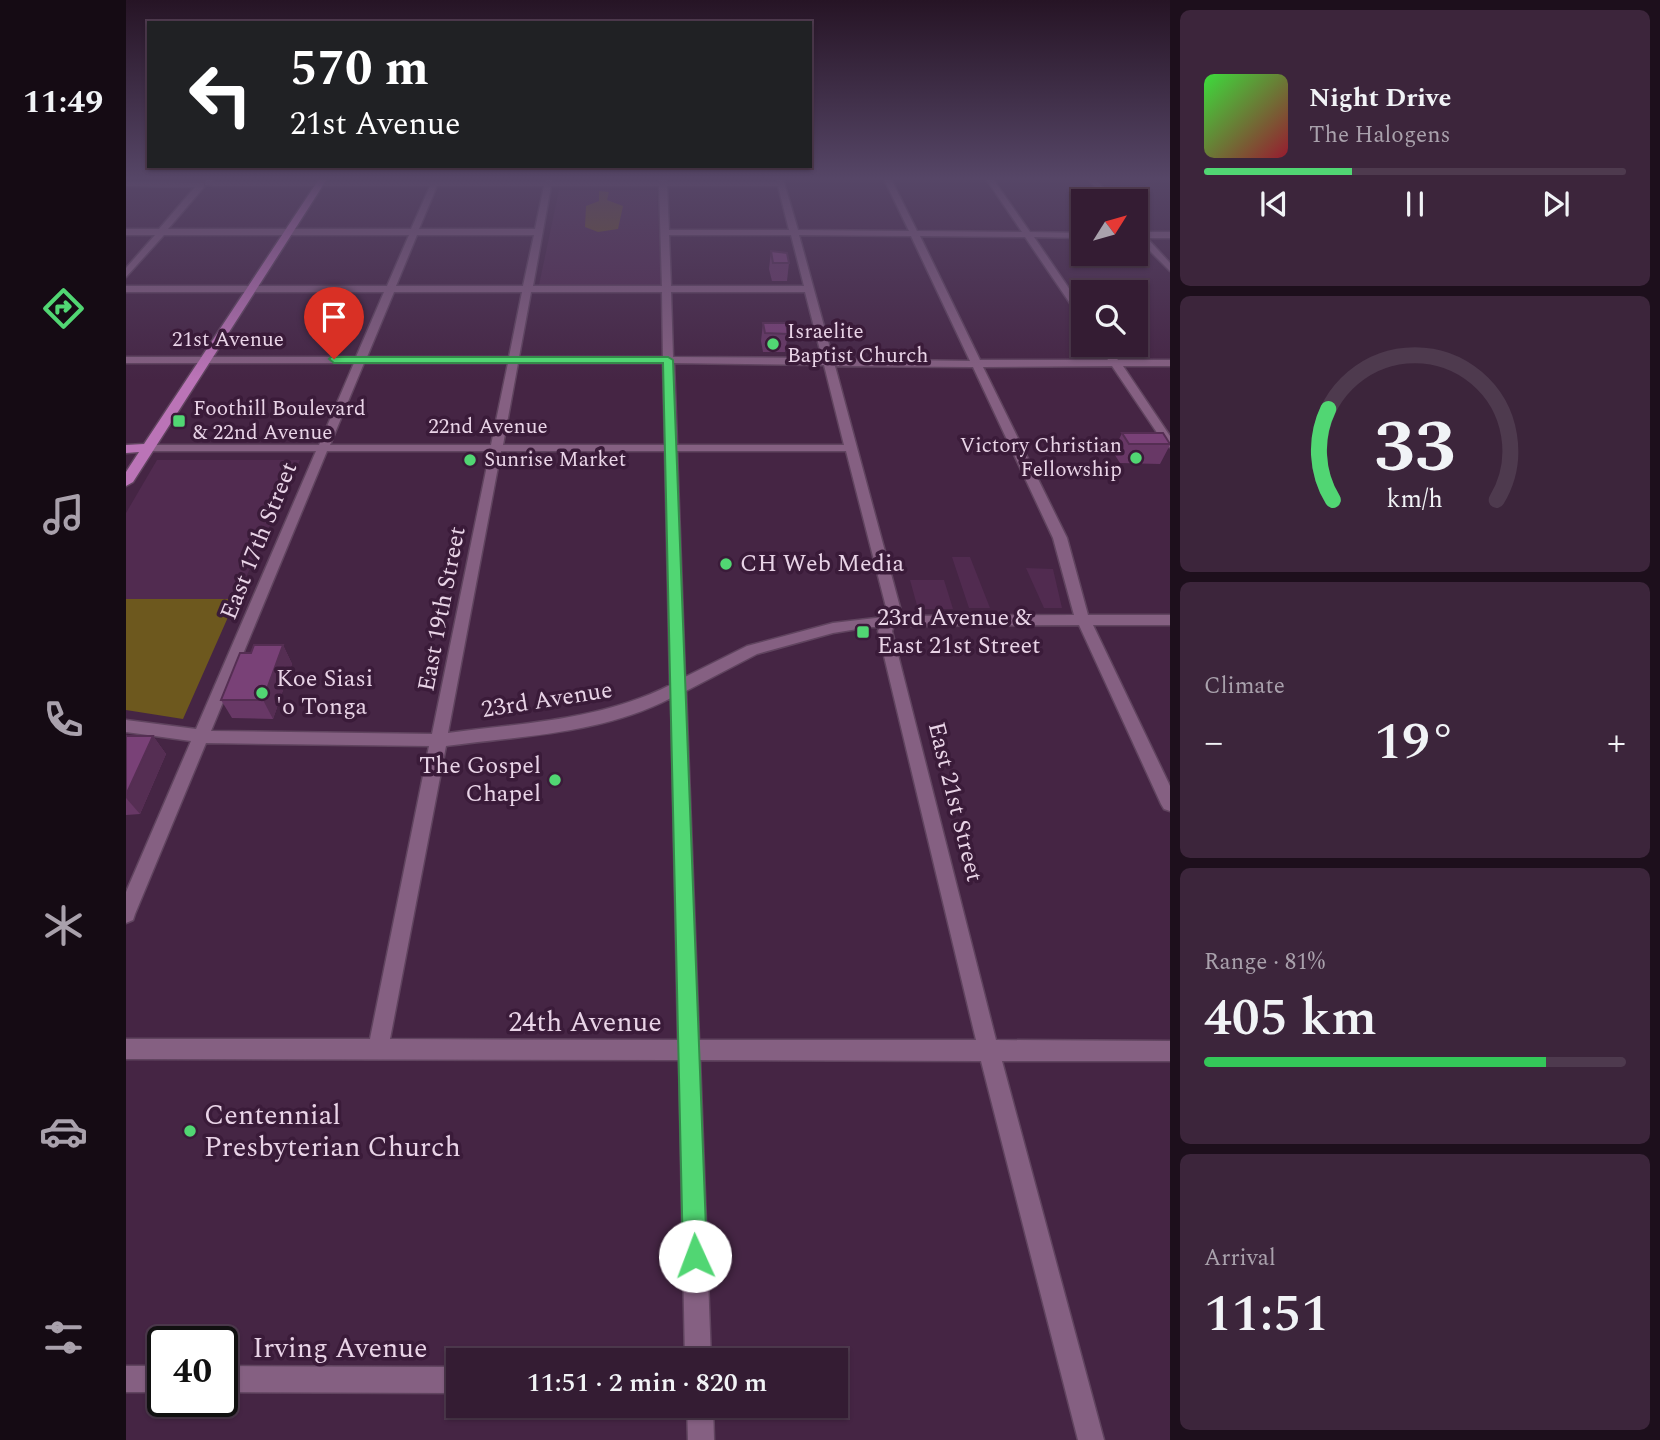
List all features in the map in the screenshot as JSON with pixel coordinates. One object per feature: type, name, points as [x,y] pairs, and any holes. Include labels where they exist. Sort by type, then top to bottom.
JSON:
[{"type":"main road","points":[[126,482],[279,246]]},
{"type":"main road","name":"22nd Avenue","points":[[126,449],[148,449]]},
{"type":"street","points":[[126,274],[150,246]]},
{"type":"street","name":"East 17th Street","points":[[126,914],[408,246]]},
{"type":"street","name":"East 19th Street","points":[[378,1049],[536,246]]},
{"type":"street","points":[[666,246],[698,1348]]},
{"type":"street","name":"East 21st Street","points":[[798,246],[894,611],[885,631],[988,1049],[1091,1440]]},
{"type":"street","points":[[921,246],[1060,538],[1078,608],[1170,804]]},
{"type":"street","points":[[1036,246],[1071,298]]},
{"type":"street","points":[[1149,246],[1170,268]]},
{"type":"street","points":[[126,289],[809,289]]},
{"type":"street","points":[[1111,357],[1170,444]]},
{"type":"street","name":"21st Avenue","points":[[126,359],[1170,363]]},
{"type":"street","name":"22nd Avenue","points":[[148,449],[850,448]]},
{"type":"street","name":"23rd Avenue","points":[[126,726],[222,740],[439,740],[587,721],[628,710],[752,650],[833,628],[889,621],[1170,620]]},
{"type":"street","name":"24th Avenue","points":[[126,1049],[1170,1051]]},
{"type":"street","points":[[126,1379],[147,1379]]},
{"type":"street","name":"Irving Avenue","points":[[238,1379],[446,1380]]},
{"type":"street","points":[[700,1418],[701,1440]]},
{"type":"shaded area","points":[[547,246],[659,246],[661,285],[539,285]]},
{"type":"shaded area","points":[[157,460],[300,460],[236,599],[126,599],[126,513]]},
{"type":"shaded area","points":[[952,557],[970,557],[990,608],[969,608]]},
{"type":"shaded area","points":[[1026,568],[1053,569],[1062,608],[1044,608]]},
{"type":"shaded area","points":[[910,580],[944,580],[953,609],[918,609]]},
{"type":"shaded area","points":[[126,599],[236,599],[183,719],[126,710]]},
{"type":"building","points":[[771,251],[787,253],[789,263],[773,263]]},
{"type":"building","points":[[763,323],[786,323],[788,334],[765,333]]},
{"type":"building","points":[[1122,433],[1163,433],[1170,444],[1129,444]]},
{"type":"building","points":[[254,645],[283,645],[263,700],[221,700],[240,653],[251,653]]},
{"type":"building","points":[[126,736],[153,736],[126,795]]},
{"type":"place","name":"Israelite Baptist Church","points":[[773,344]]},
{"type":"place","name":"Foothill Boulevard & 22nd Avenue","points":[[179,421]]},
{"type":"place","name":"Victory Christian Fellowship","points":[[1136,458]]},
{"type":"place","name":"Sunrise Market","points":[[470,460]]},
{"type":"place","name":"CH Web Media","points":[[726,564]]},
{"type":"place","name":"23rd Avenue & East 21st Street","points":[[863,632]]},
{"type":"place","name":"Koe Siasi 'o Tonga","points":[[262,693]]},
{"type":"place","name":"The Gospel Chapel","points":[[555,780]]},
{"type":"place","name":"Centennial Presbyterian Church","points":[[190,1131]]},
{"type":"route","points":[[334,359],[668,360],[695,1256]]}]
